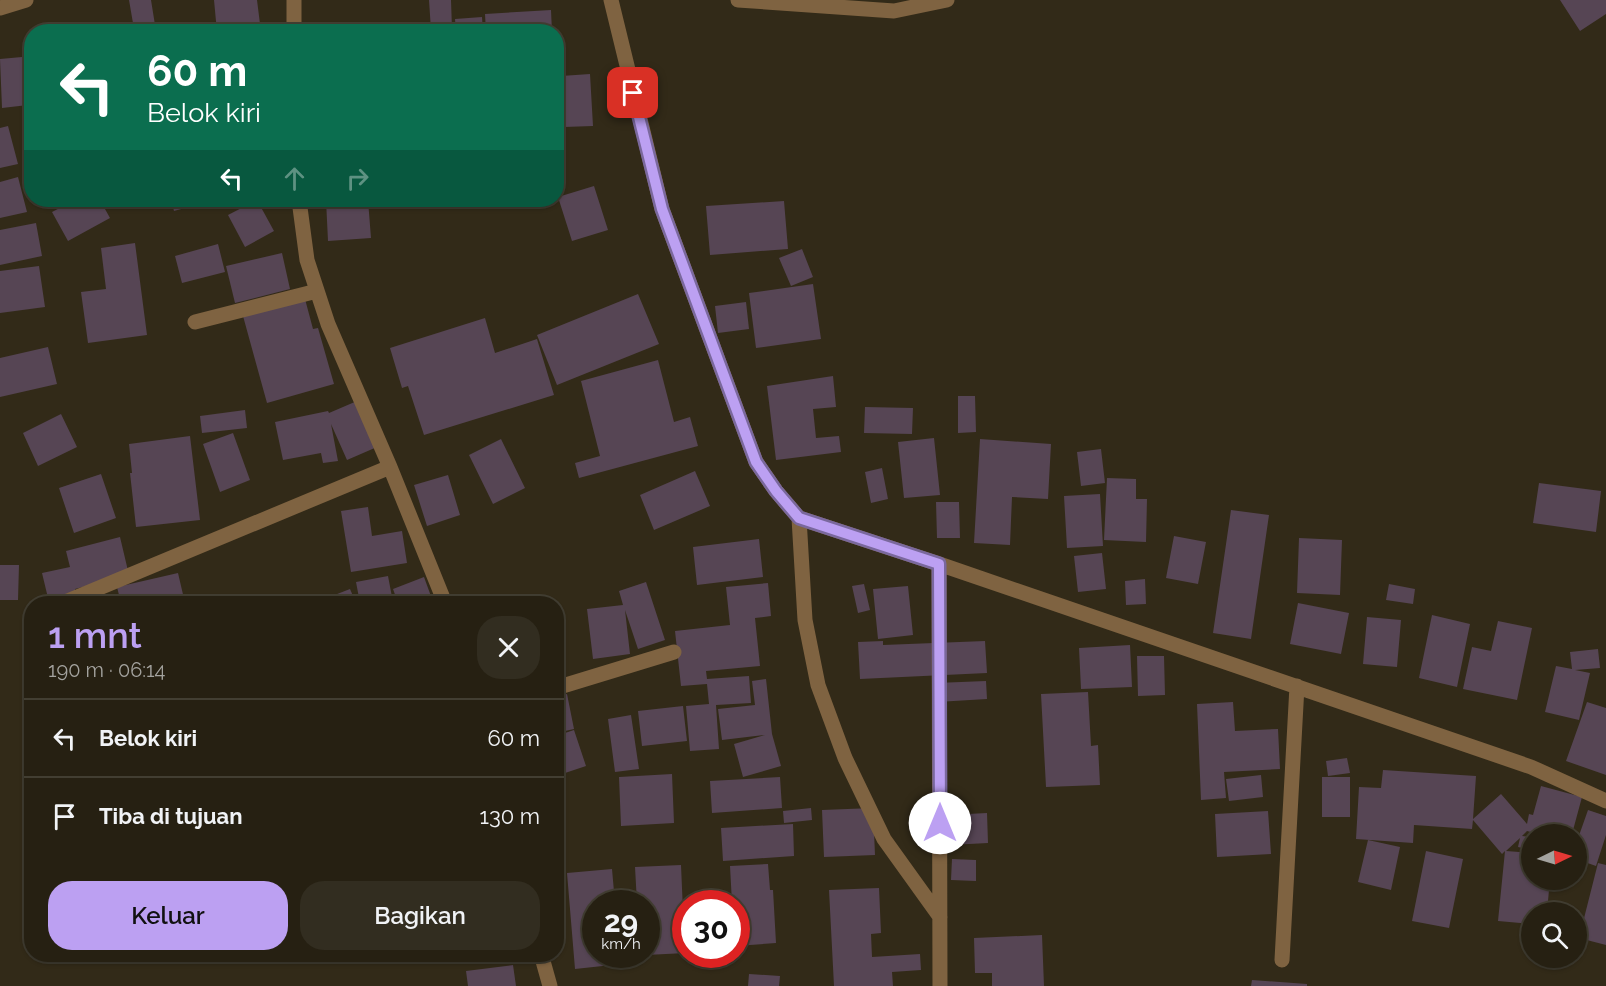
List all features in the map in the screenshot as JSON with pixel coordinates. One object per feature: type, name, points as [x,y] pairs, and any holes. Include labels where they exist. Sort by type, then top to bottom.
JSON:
[{"type":"street","points":[[0,8],[26,0]]},
{"type":"street","points":[[294,0],[294,24]]},
{"type":"street","points":[[611,0],[662,209],[756,462],[799,518],[1531,767],[1606,801]]},
{"type":"street","points":[[738,0],[894,11],[947,0]]},
{"type":"street","points":[[299,207],[308,260],[328,324],[443,596]]},
{"type":"street","points":[[195,322],[317,291]]},
{"type":"street","points":[[80,596],[390,467]]},
{"type":"street","points":[[799,518],[805,620],[818,685],[845,758],[884,840],[940,917]]},
{"type":"street","points":[[939,564],[940,986]]},
{"type":"street","points":[[564,686],[674,652]]},
{"type":"street","points":[[1282,960],[1297,686]]},
{"type":"street","points":[[543,962],[550,986]]},
{"type":"building","points":[[129,0],[151,0],[155,24],[133,24]]},
{"type":"building","points":[[214,0],[257,0],[260,24],[216,24]]},
{"type":"building","points":[[429,0],[451,0],[452,24],[431,24]]},
{"type":"building","points":[[1560,0],[1606,0],[1606,14],[1580,31]]},
{"type":"building","points":[[551,10],[552,24],[486,24],[485,14]]},
{"type":"building","points":[[482,17],[482,24],[455,24],[455,19]]},
{"type":"building","points":[[22,57],[24,105],[2,108],[0,59]]},
{"type":"building","points":[[590,74],[593,126],[564,127],[564,76]]},
{"type":"building","points":[[8,126],[18,164],[0,168],[0,128]]},
{"type":"building","points":[[18,177],[27,212],[0,218],[0,182]]},
{"type":"building","points":[[594,186],[608,230],[572,241],[561,207],[564,207],[564,195]]},
{"type":"building","points":[[784,201],[788,249],[710,255],[706,206]]},
{"type":"building","points":[[62,207],[104,207],[110,218],[68,241],[52,212]]},
{"type":"building","points":[[173,207],[189,207],[174,211]]},
{"type":"building","points":[[243,207],[261,207],[274,231],[245,247],[228,215]]},
{"type":"building","points":[[326,207],[369,207],[371,238],[328,241]]},
{"type":"building","points":[[36,223],[42,256],[0,265],[0,230]]},
{"type":"building","points":[[135,243],[147,335],[88,343],[81,292],[106,289],[101,248]]},
{"type":"building","points":[[218,244],[225,272],[182,283],[175,256]]},
{"type":"building","points":[[802,249],[813,277],[791,286],[779,258]]},
{"type":"building","points":[[282,253],[290,289],[235,303],[226,266]]},
{"type":"building","points":[[39,266],[45,307],[0,313],[0,271]]},
{"type":"building","points":[[813,284],[821,339],[756,348],[749,293]]},
{"type":"building","points":[[638,294],[659,344],[557,385],[537,335]]},
{"type":"building","points":[[305,299],[313,329],[318,328],[334,384],[267,403],[243,316]]},
{"type":"building","points":[[746,302],[749,329],[718,333],[715,306]]},
{"type":"building","points":[[485,318],[495,353],[537,339],[554,395],[424,435],[408,386],[402,388],[390,348]]},
{"type":"building","points":[[48,347],[57,384],[0,397],[0,358]]},
{"type":"building","points":[[658,360],[674,422],[690,417],[698,446],[579,478],[575,463],[600,456],[581,381]]},
{"type":"building","points":[[833,376],[836,407],[813,409],[816,438],[839,436],[841,452],[776,460],[767,386]]},
{"type":"building","points":[[958,396],[975,396],[976,432],[958,433]]},
{"type":"building","points":[[357,401],[377,447],[347,460],[331,424],[338,461],[323,463],[321,453],[283,460],[275,422],[328,411],[329,413]]},
{"type":"building","points":[[865,407],[913,408],[912,434],[864,433]]},
{"type":"building","points":[[245,410],[247,428],[202,433],[200,416]]},
{"type":"building","points":[[61,414],[77,447],[38,466],[23,433]]},
{"type":"building","points":[[233,433],[250,480],[220,492],[203,444]]},
{"type":"building","points":[[190,436],[200,520],[136,527],[129,444]]},
{"type":"building","points":[[934,438],[940,495],[904,498],[898,442]]},
{"type":"building","points":[[501,439],[525,488],[493,504],[469,455]]},
{"type":"building","points":[[980,439],[1051,444],[1048,499],[1012,497],[1010,545],[974,543]]},
{"type":"building","points":[[1101,449],[1105,483],[1081,486],[1077,452]]},
{"type":"building","points":[[882,468],[888,499],[871,503],[865,472]]},
{"type":"building","points":[[695,471],[710,506],[654,530],[640,495]]},
{"type":"building","points":[[101,474],[116,518],[74,533],[59,488]]},
{"type":"building","points":[[448,475],[460,515],[427,526],[414,485]]},
{"type":"building","points":[[1107,478],[1136,479],[1136,499],[1147,499],[1146,542],[1104,540]]},
{"type":"building","points":[[1539,483],[1601,491],[1596,532],[1533,523]]},
{"type":"building","points":[[1100,494],[1103,546],[1067,548],[1064,496]]},
{"type":"building","points":[[936,502],[959,502],[960,538],[937,538]]},
{"type":"building","points":[[368,507],[372,536],[402,531],[407,563],[351,572],[341,511]]},
{"type":"building","points":[[1231,510],[1269,515],[1251,639],[1213,633]]},
{"type":"building","points":[[1174,536],[1206,542],[1198,584],[1166,578]]},
{"type":"building","points":[[120,537],[129,575],[75,589],[75,592],[48,596],[42,573],[70,567],[66,551]]},
{"type":"building","points":[[1299,538],[1342,540],[1340,595],[1297,593]]},
{"type":"building","points":[[759,539],[763,577],[697,585],[693,547]]},
{"type":"building","points":[[1102,553],[1106,589],[1078,592],[1074,556]]},
{"type":"building","points":[[0,565],[19,565],[18,600],[0,600]]},
{"type":"building","points":[[178,573],[183,596],[119,596],[117,587]]},
{"type":"building","points":[[388,576],[392,596],[359,596],[356,582]]},
{"type":"building","points":[[424,577],[431,596],[396,596],[393,589]]},
{"type":"building","points":[[1145,579],[1146,604],[1126,605],[1125,581]]},
{"type":"building","points":[[646,582],[665,640],[638,649],[625,610],[630,654],[593,659],[587,609],[623,605],[619,591]]},
{"type":"building","points":[[768,583],[771,616],[755,618],[760,666],[706,671],[707,679],[749,676],[751,703],[716,705],[719,749],[690,751],[686,706],[709,704],[707,684],[681,686],[675,631],[730,625],[726,587]]},
{"type":"building","points":[[864,584],[870,610],[858,613],[852,586]]},
{"type":"building","points":[[1389,584],[1415,589],[1413,604],[1386,600]]},
{"type":"building","points":[[908,586],[913,635],[878,639],[873,589]]},
{"type":"building","points":[[350,589],[353,596],[332,596]]},
{"type":"building","points":[[1298,603],[1349,613],[1341,654],[1290,644]]},
{"type":"building","points":[[1432,615],[1470,624],[1457,687],[1419,678]]},
{"type":"building","points":[[1367,617],[1401,620],[1397,667],[1363,664]]},
{"type":"building","points":[[1498,621],[1532,628],[1517,700],[1463,689],[1472,647],[1491,651]]},
{"type":"building","points":[[883,641],[883,645],[985,641],[987,673],[860,679],[858,642]]},
{"type":"building","points":[[1130,645],[1132,687],[1081,689],[1079,648]]},
{"type":"building","points":[[1598,649],[1600,668],[1575,670],[1590,673],[1579,720],[1545,712],[1556,666],[1572,669],[1570,652]]},
{"type":"building","points":[[1137,656],[1164,656],[1165,695],[1138,696]]},
{"type":"building","points":[[766,679],[772,734],[781,766],[743,777],[734,744],[765,735],[722,740],[718,709],[755,705],[752,681]]},
{"type":"building","points":[[986,681],[987,699],[937,702],[936,683]]},
{"type":"building","points":[[1088,692],[1091,746],[1098,745],[1100,785],[1046,787],[1041,694]]},
{"type":"building","points":[[567,694],[574,729],[564,731],[564,695]]},
{"type":"building","points":[[1233,702],[1235,731],[1278,729],[1280,769],[1224,772],[1226,798],[1201,800],[1197,704]]},
{"type":"building","points":[[1587,702],[1606,708],[1606,775],[1566,761]]},
{"type":"building","points":[[683,706],[687,741],[642,746],[638,711]]},
{"type":"building","points":[[631,715],[639,769],[615,772],[608,719]]},
{"type":"building","points":[[574,730],[586,766],[564,773],[564,733]]},
{"type":"building","points":[[1347,758],[1350,773],[1328,776],[1326,761]]},
{"type":"building","points":[[1383,770],[1476,776],[1473,819],[1501,794],[1527,824],[1521,824],[1521,848],[1518,847],[1520,838],[1506,851],[1521,852],[1521,890],[1549,890],[1548,902],[1521,902],[1521,923],[1498,921],[1505,851],[1502,854],[1473,820],[1472,829],[1414,825],[1413,843],[1356,839],[1359,787],[1381,788]]},
{"type":"building","points":[[672,774],[674,823],[621,826],[619,777]]},
{"type":"building","points":[[1261,775],[1263,797],[1229,801],[1226,779]]},
{"type":"building","points":[[780,777],[782,808],[712,813],[710,781]]},
{"type":"building","points":[[1322,777],[1350,777],[1350,817],[1322,817]]},
{"type":"building","points":[[1541,786],[1582,797],[1575,824],[1527,824],[1529,814],[1533,815]]},
{"type":"building","points":[[811,808],[812,820],[784,823],[783,811]]},
{"type":"building","points":[[873,808],[875,855],[824,857],[822,810]]},
{"type":"building","points":[[1588,810],[1606,816],[1606,835],[1596,866],[1587,863],[1587,824],[1583,824]]},
{"type":"building","points":[[1268,811],[1271,854],[1217,857],[1215,814]]},
{"type":"building","points":[[987,813],[988,843],[950,845],[948,815]]},
{"type":"building","points":[[793,824],[794,856],[723,861],[721,828]]},
{"type":"building","points":[[1368,840],[1400,847],[1391,890],[1358,882]]},
{"type":"building","points":[[1426,851],[1463,859],[1449,928],[1412,921]]},
{"type":"building","points":[[952,859],[976,860],[976,881],[951,880]]},
{"type":"building","points":[[1598,863],[1606,865],[1606,945],[1587,940],[1587,906]]},
{"type":"building","points":[[768,864],[770,890],[773,890],[776,943],[750,945],[750,890],[731,890],[730,866]]},
{"type":"building","points":[[681,865],[682,890],[672,890],[672,954],[660,954],[660,890],[636,890],[635,867]]},
{"type":"building","points":[[612,869],[614,890],[582,890],[582,968],[584,968],[575,969],[567,873]]},
{"type":"building","points":[[879,888],[881,933],[871,934],[872,957],[920,954],[921,970],[892,972],[893,986],[834,986],[829,890]]},
{"type":"building","points":[[1042,935],[1044,986],[992,986],[992,973],[975,973],[974,938]]},
{"type":"building","points":[[513,965],[516,986],[468,986],[466,971]]},
{"type":"building","points":[[749,974],[780,976],[779,986],[748,986]]},
{"type":"building","points":[[1252,980],[1307,984],[1307,986],[1251,986]]},
{"type":"route","points":[[633,93],[662,209],[756,462],[799,518],[939,564],[940,823]]}]
